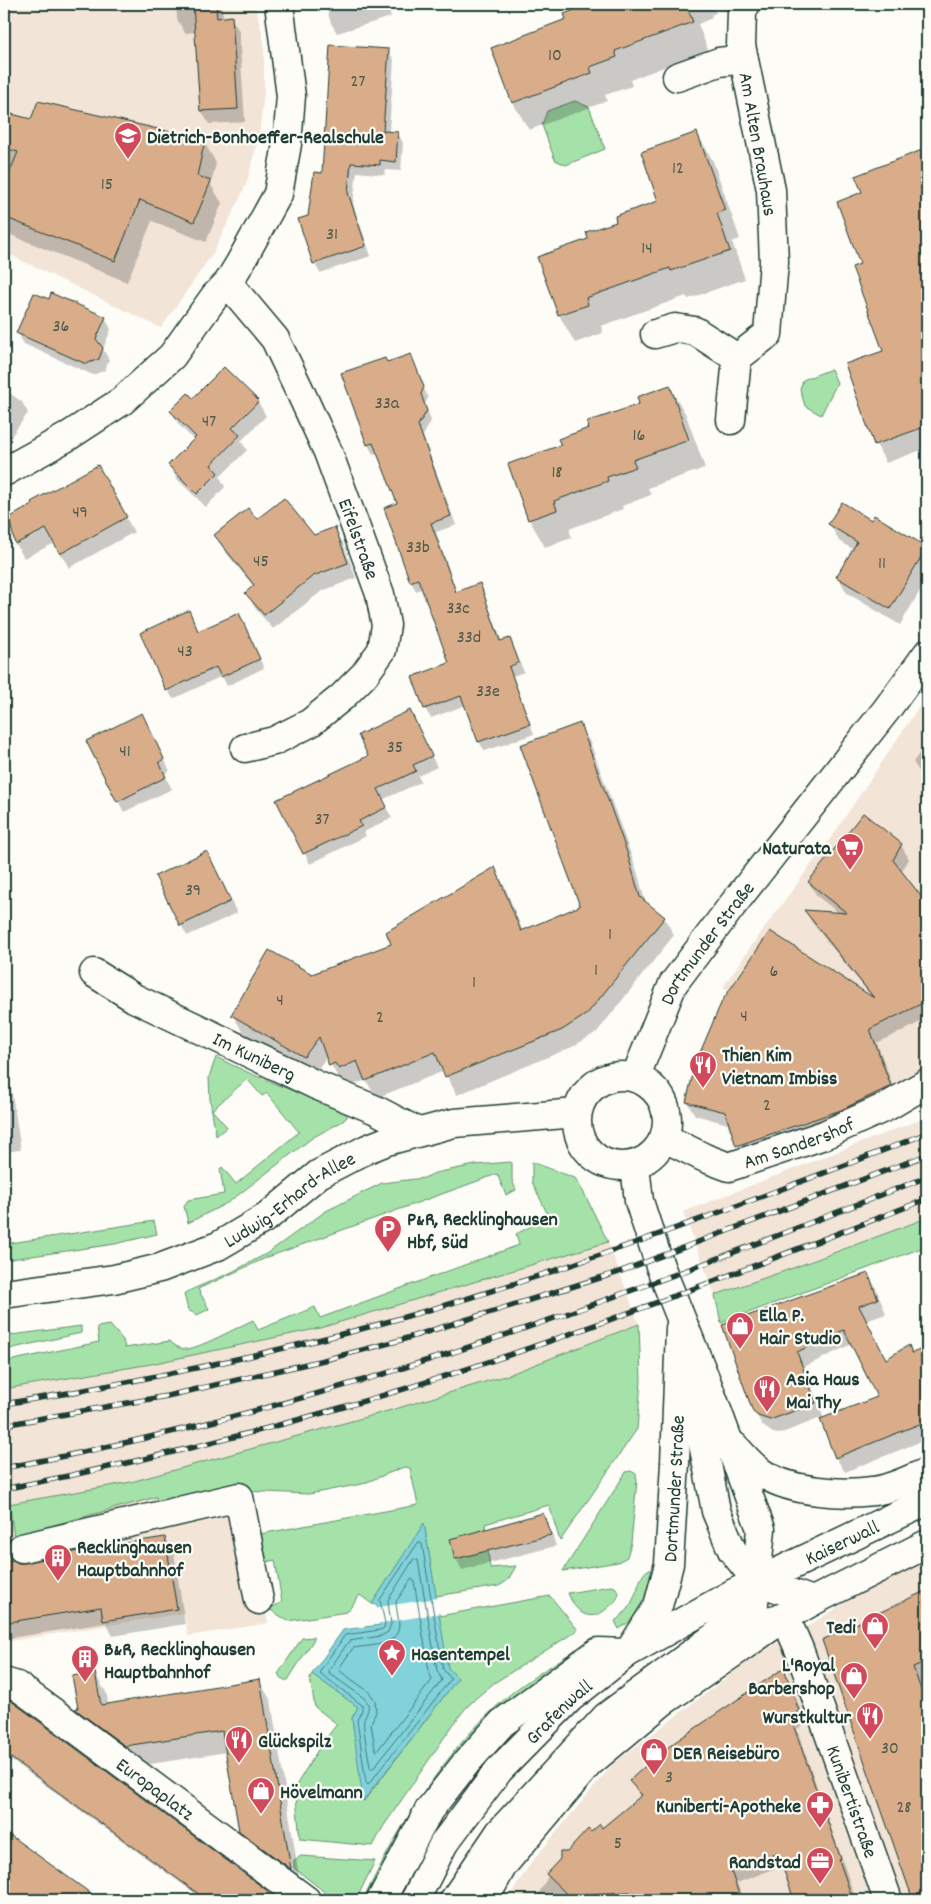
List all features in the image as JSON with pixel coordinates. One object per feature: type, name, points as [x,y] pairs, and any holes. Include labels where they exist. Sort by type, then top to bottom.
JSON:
[{"type":"main road","points":[[4,472],[66,437],[122,401],[172,356],[215,296],[228,283],[258,233],[278,194],[287,144],[291,96],[279,4]]},
{"type":"main road","name":"Am Alten Brauhaus","points":[[737,358],[768,334],[774,262],[771,190],[741,45],[742,12],[746,4]]},
{"type":"main road","points":[[677,77],[718,62],[744,59]]},
{"type":"main road","name":"Eifelstraße","points":[[228,283],[275,339],[328,452],[380,594],[386,625],[382,650],[364,675],[342,696],[310,723],[274,741],[245,748]]},
{"type":"main road","points":[[655,334],[675,328],[695,331],[737,358],[731,420]]},
{"type":"main road","name":"Dortmunder Straße","points":[[635,1078],[674,984],[731,907],[887,709],[927,654]]},
{"type":"main road","name":"Im Kuniberg","points":[[94,973],[134,998],[316,1085],[376,1110],[418,1132]]},
{"type":"main road","points":[[616,1076],[635,1078],[649,1084],[659,1095],[666,1109],[668,1123],[665,1138],[653,1156],[635,1166],[612,1166],[591,1155],[579,1136],[577,1113],[585,1095],[598,1082],[616,1076]]},
{"type":"main road","name":"Am Sandershof","points":[[665,1138],[728,1167],[824,1135],[888,1106],[927,1083]]},
{"type":"main road","name":"Ludwig-Erhard-Allee","points":[[4,1294],[114,1279],[160,1268],[218,1246],[267,1217],[319,1174],[367,1149],[418,1132],[454,1123],[577,1113]]},
{"type":"main road","name":"Dortmunder Straße","points":[[635,1166],[639,1200],[660,1266],[707,1383],[761,1529],[757,1581],[747,1635]]},
{"type":"main road","name":"Dortmunder Straße","points":[[679,1314],[716,1511],[732,1550],[757,1581]]},
{"type":"main road","name":"Dortmunder Straße","points":[[627,1653],[658,1606],[669,1564],[681,1343],[679,1314]]},
{"type":"main road","points":[[728,1440],[765,1476],[789,1486],[822,1491],[874,1492],[892,1487],[927,1472]]},
{"type":"main road","points":[[22,1548],[239,1497],[259,1600]]},
{"type":"main road","name":"Kaiserwall","points":[[757,1581],[927,1501]]},
{"type":"main road","name":"Kaiserwall","points":[[784,1617],[927,1544]]},
{"type":"main road","points":[[454,1900],[500,1832],[606,1717],[717,1635],[730,1621],[757,1581],[813,1601]]},
{"type":"main road","name":"Grafenwall","points":[[415,1900],[444,1843],[499,1770],[570,1698],[627,1653],[757,1581]]},
{"type":"main road","points":[[484,1900],[503,1866],[590,1763],[662,1702],[747,1635],[784,1617]]},
{"type":"main road","name":"Kunibertistraße","points":[[784,1617],[807,1672],[888,1900]]},
{"type":"main road","points":[[717,1635],[747,1635]]},
{"type":"main road","points":[[381,1900],[429,1810],[466,1763],[502,1722],[598,1652],[627,1653]]},
{"type":"main road","name":"Europaplatz","points":[[4,1682],[17,1686],[56,1714],[306,1900]]},
{"type":"shaded area","name":"Dietrich-Bonhoeffer-Realschule","points":[[4,4],[255,4],[264,42],[264,92],[259,136],[246,185],[213,253],[161,328],[4,252]]},
{"type":"shaded area","points":[[927,695],[927,1090],[822,1148],[775,1014],[723,987],[833,835]]},
{"type":"shaded area","points":[[927,1117],[927,1218],[715,1295],[683,1212]]},
{"type":"shaded area","points":[[608,1242],[639,1324],[508,1375],[395,1409],[131,1482],[9,1504],[15,1536],[156,1497],[159,1509],[243,1491],[268,1623],[188,1636],[184,1613],[4,1642],[4,1389],[151,1364],[320,1328]]},
{"type":"shaded area","points":[[927,1560],[927,1900],[507,1900],[531,1863],[614,1763],[759,1653],[808,1626],[869,1588]]},
{"type":"green space","points":[[575,101],[589,107],[605,149],[566,165],[555,160],[542,125],[547,111]]},
{"type":"green space","points":[[831,369],[837,383],[821,415],[805,406],[800,389],[803,380]]},
{"type":"green space","points":[[216,1057],[278,1085],[343,1108],[347,1111],[347,1117],[312,1138],[229,1202],[188,1223],[184,1206],[188,1200],[224,1194],[220,1169],[222,1167],[236,1184],[299,1132],[267,1093],[262,1096],[247,1079],[212,1110],[227,1127],[216,1136],[210,1099],[209,1077]]},
{"type":"green space","points":[[532,1162],[575,1178],[608,1242],[320,1328],[151,1364],[4,1389],[4,1362],[99,1342],[97,1327],[110,1325],[123,1340],[125,1348],[170,1341],[180,1348],[190,1349],[253,1320],[258,1330],[315,1307],[320,1318],[519,1245],[516,1234],[549,1217],[532,1182]]},
{"type":"green space","points":[[512,1163],[512,1180],[516,1190],[506,1195],[497,1174],[268,1257],[198,1289],[209,1309],[197,1315],[188,1310],[184,1294],[186,1292],[232,1272],[266,1254],[326,1211],[382,1183],[424,1178],[435,1173],[475,1165]]},
{"type":"green space","points":[[927,1218],[927,1246],[721,1323],[715,1295]]},
{"type":"green space","points":[[154,1221],[157,1234],[115,1244],[4,1260],[4,1244]]},
{"type":"green space","points":[[639,1324],[641,1381],[637,1429],[560,1541],[549,1505],[485,1524],[490,1568],[516,1566],[508,1580],[499,1586],[436,1596],[424,1524],[372,1604],[360,1595],[347,1612],[288,1621],[269,1609],[282,1602],[275,1560],[262,1563],[260,1534],[418,1505],[410,1468],[404,1467],[362,1484],[309,1494],[243,1491],[159,1510],[156,1497],[14,1536],[9,1504],[131,1482],[395,1409],[508,1375]]},
{"type":"green space","points":[[81,1326],[81,1333],[4,1350],[4,1336]]},
{"type":"green space","points":[[631,1471],[636,1474],[637,1480],[631,1543],[627,1557],[618,1562],[563,1571],[626,1472]]},
{"type":"green space","points":[[648,1570],[653,1570],[649,1596],[640,1611],[619,1629],[615,1621],[629,1606],[641,1578]]},
{"type":"green space","points":[[615,1587],[619,1592],[613,1604],[604,1611],[591,1616],[581,1612],[576,1607],[568,1593]]},
{"type":"green space","points":[[550,1596],[578,1630],[494,1683],[464,1710],[383,1827],[373,1846],[300,1839],[295,1787],[321,1745],[337,1724],[315,1707],[310,1679],[312,1674],[358,1707],[352,1718],[364,1801],[458,1678],[448,1668],[439,1616]]},
{"type":"green space","points":[[313,1637],[314,1639],[288,1680],[284,1680],[278,1674],[302,1638]]},
{"type":"green space","points":[[576,1649],[581,1651],[528,1691],[372,1900],[363,1900],[408,1817],[443,1765],[463,1741],[507,1697]]},
{"type":"green space","points":[[301,1856],[375,1861],[356,1900],[330,1900],[321,1889],[294,1868],[294,1860]]},
{"type":"water","points":[[424,1523],[448,1668],[458,1678],[363,1801],[352,1718],[358,1707],[312,1674],[343,1630],[380,1625],[377,1605],[372,1604]]},
{"type":"pier","points":[[438,1598],[441,1613],[376,1624],[373,1608]]},
{"type":"building","points":[[193,4],[216,4],[217,18],[232,16],[238,109],[200,111]]},
{"type":"building","points":[[590,4],[686,4],[693,22],[615,51],[617,57],[590,67],[592,73],[512,103],[491,48],[566,19],[564,14]]},
{"type":"building","points":[[330,45],[389,49],[383,131],[398,132],[396,162],[380,160],[380,165],[351,163],[348,193],[366,246],[313,264],[298,219],[308,216],[314,172],[322,173]]},
{"type":"building","points":[[38,101],[205,140],[197,176],[211,181],[194,222],[140,200],[115,261],[4,217],[4,186],[18,152],[4,148],[4,112],[31,119]]},
{"type":"building","points":[[697,132],[725,210],[717,213],[730,251],[671,271],[670,268],[586,298],[588,305],[558,315],[537,257],[588,239],[586,232],[616,222],[615,216],[658,201],[641,152]]},
{"type":"building","points":[[927,148],[927,426],[874,445],[845,364],[883,351],[852,267],[860,264],[837,202],[862,192],[855,176]]},
{"type":"building","points":[[34,293],[49,299],[51,293],[106,317],[96,339],[103,348],[99,359],[86,364],[16,333]]},
{"type":"building","points":[[411,354],[424,387],[421,394],[427,411],[418,425],[451,516],[431,523],[456,592],[480,583],[500,641],[510,638],[519,662],[509,667],[530,724],[478,742],[461,696],[424,709],[412,677],[449,663],[418,579],[410,582],[384,508],[397,503],[373,443],[367,445],[341,373],[385,358],[387,362]]},
{"type":"building","points":[[224,367],[259,401],[232,428],[240,435],[211,465],[218,473],[197,494],[168,465],[196,437],[170,411],[188,393],[193,398]]},
{"type":"building","points":[[670,385],[689,440],[633,460],[636,467],[607,477],[608,481],[554,501],[557,510],[528,520],[508,464],[561,445],[558,439],[589,428],[587,422],[639,404],[637,397]]},
{"type":"building","points":[[98,465],[127,517],[60,554],[46,529],[15,544],[9,518],[33,504],[31,502]]},
{"type":"building","points":[[284,498],[314,535],[335,527],[348,563],[313,576],[264,615],[245,593],[254,585],[214,535],[248,508],[257,519]]},
{"type":"building","points":[[842,502],[871,520],[874,515],[927,547],[890,609],[836,577],[857,542],[828,524]]},
{"type":"building","points":[[189,610],[198,631],[239,613],[260,659],[221,677],[216,667],[166,691],[140,633]]},
{"type":"building","points":[[410,710],[432,756],[413,765],[416,771],[378,789],[387,807],[359,821],[362,826],[303,854],[276,800],[368,756],[358,735]]},
{"type":"building","points":[[142,713],[164,759],[159,762],[166,777],[117,802],[86,741]]},
{"type":"building","points":[[580,723],[627,852],[640,897],[665,917],[587,1014],[562,1030],[445,1077],[435,1052],[365,1081],[357,1061],[339,1069],[335,1063],[329,1066],[319,1037],[304,1057],[231,1015],[269,950],[312,974],[391,944],[386,932],[495,867],[521,931],[580,906],[520,745]]},
{"type":"building","points":[[863,813],[902,844],[893,860],[927,904],[927,1001],[870,1029],[891,1086],[841,1110],[736,1146],[725,1112],[686,1102],[696,1062],[722,1001],[770,931],[874,998],[804,910],[847,913],[808,882]]},
{"type":"building","points":[[207,851],[231,901],[180,926],[155,876]]},
{"type":"building","points":[[868,1273],[878,1299],[859,1306],[886,1359],[909,1345],[912,1353],[927,1347],[927,1421],[835,1458],[820,1419],[877,1397],[844,1330],[797,1352],[816,1403],[770,1420],[753,1412],[722,1325]]},
{"type":"building","points":[[543,1513],[551,1535],[455,1559],[450,1539]]},
{"type":"building","points":[[165,1537],[177,1609],[103,1621],[101,1607],[4,1623],[4,1562],[13,1560],[18,1563],[26,1563],[82,1550]]},
{"type":"building","points":[[927,1590],[927,1661],[913,1667],[927,1707],[927,1900],[913,1900],[822,1640]]},
{"type":"building","points":[[784,1668],[799,1711],[790,1716],[841,1859],[839,1860],[853,1900],[794,1900],[778,1853],[731,1871],[741,1900],[632,1900],[630,1892],[584,1894],[584,1900],[573,1900],[546,1874],[560,1859],[560,1852],[567,1852],[588,1829],[591,1832],[600,1824],[602,1828],[642,1795],[629,1781],[653,1759]]},
{"type":"building","points":[[95,1672],[101,1705],[260,1679],[291,1869],[239,1831],[222,1731],[125,1746],[75,1709],[78,1708],[72,1676]]},
{"type":"building","points":[[4,1698],[10,1700],[280,1900],[207,1900],[4,1753]]},
{"type":"building","points":[[4,1831],[100,1900],[19,1900],[4,1889]]},
{"type":"railway","points":[[4,1404],[134,1381],[221,1363],[406,1317],[571,1265],[679,1227],[927,1133]]},
{"type":"railway","points":[[4,1425],[167,1396],[324,1360],[401,1340],[619,1272],[927,1155]]},
{"type":"railway","points":[[4,1468],[83,1452],[241,1415],[474,1346],[665,1278],[927,1177]]},
{"type":"railway","points":[[4,1489],[215,1442],[415,1386],[636,1310],[927,1199]]},
{"type":"place","name":"Dietrich-Bonhoeffer-Realschule","points":[[128,160]]},
{"type":"place","name":"Naturata","points":[[850,871]]},
{"type":"place","name":"Thien Kim Vietnam Imbiss","points":[[703,1089]]},
{"type":"place","name":"P&R, Recklinghausen Hbf, Süd","points":[[388,1253]]},
{"type":"place","name":"Ella P. Hair Studio","points":[[740,1350]]},
{"type":"place","name":"Asia Haus Mai Thy","points":[[767,1413]]},
{"type":"place","name":"Recklinghausen Hauptbahnhof","points":[[58,1582]]},
{"type":"place","name":"Tedi","points":[[875,1650]]},
{"type":"place","name":"Hasentempel","points":[[392,1677]]},
{"type":"place","name":"B&R, Recklinghausen Hauptbahnhof","points":[[85,1683]]},
{"type":"place","name":"L'Royal Barbershop","points":[[854,1700]]},
{"type":"place","name":"Wurstkultur","points":[[870,1740]]},
{"type":"place","name":"Glückspilz","points":[[239,1764]]},
{"type":"place","name":"DER Reisebüro","points":[[654,1776]]},
{"type":"place","name":"Hövelmann","points":[[261,1815]]},
{"type":"place","name":"Kuniberti-Apotheke","points":[[820,1829]]},
{"type":"place","name":"Randstad","points":[[820,1885]]}]
